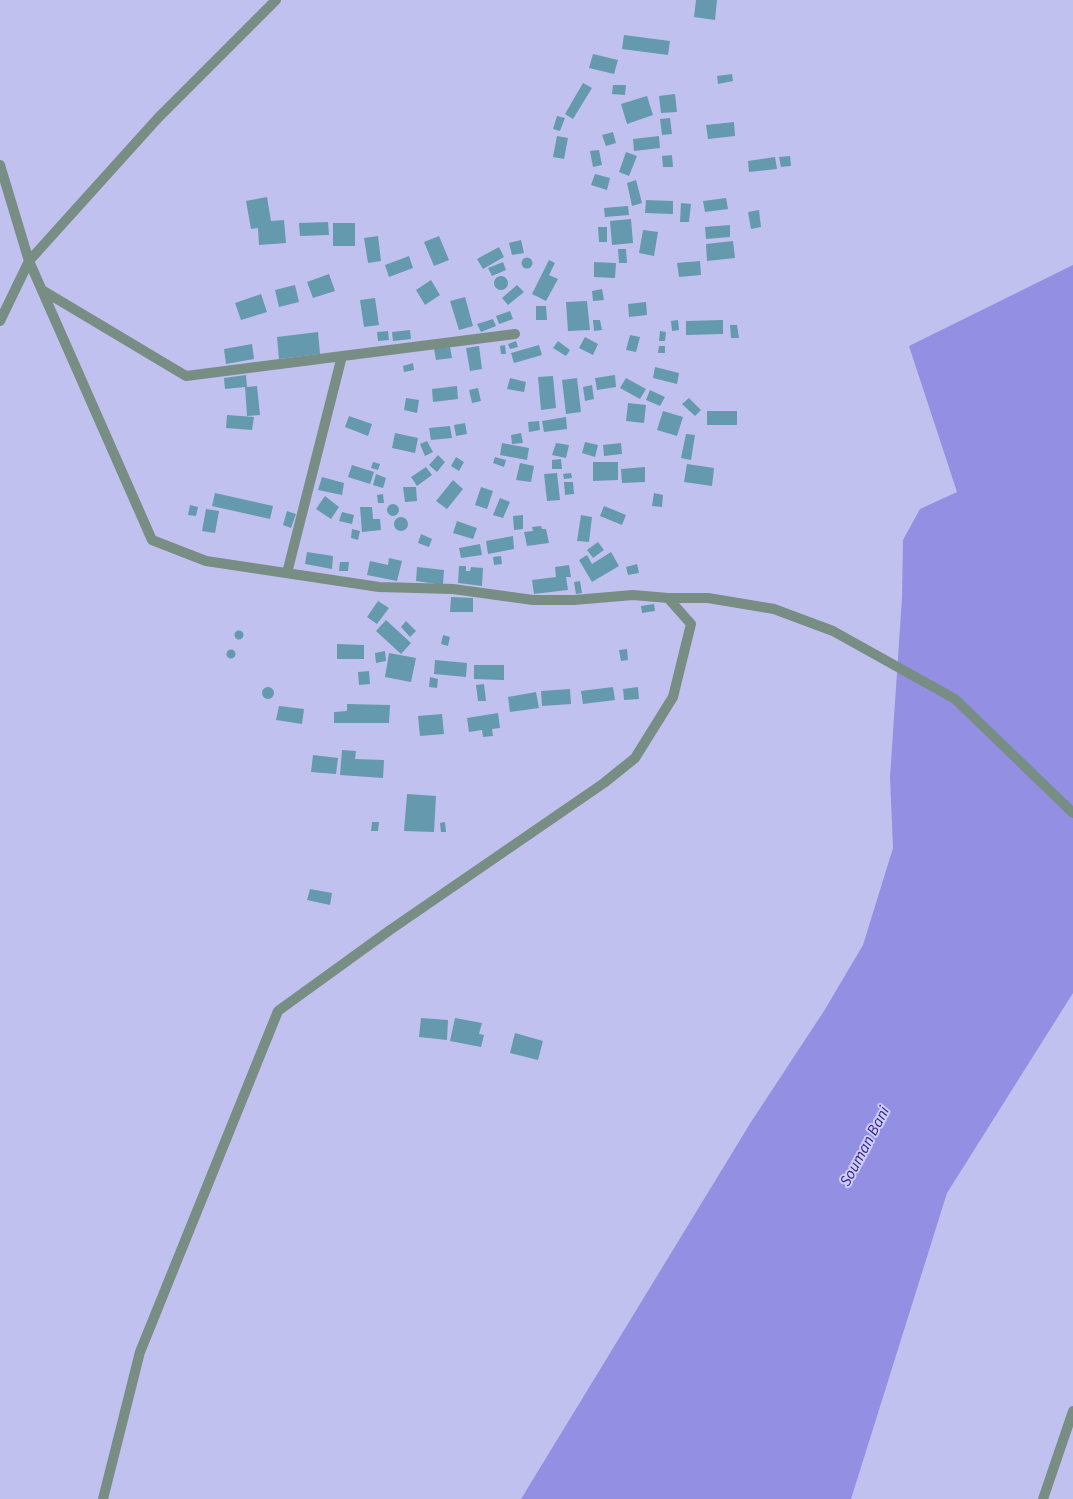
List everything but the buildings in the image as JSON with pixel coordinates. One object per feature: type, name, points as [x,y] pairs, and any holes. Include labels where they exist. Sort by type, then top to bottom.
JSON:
[{"type":"street","points":[[0,321],[29,260],[158,118],[276,0]]},
{"type":"street","points":[[0,164],[29,260],[152,540],[206,561],[379,587],[453,589],[533,600],[574,600],[633,595],[668,598],[708,598],[774,609],[832,631],[955,699],[1073,814]]},
{"type":"street","points":[[42,290],[186,376],[515,334]]},
{"type":"street","points":[[287,573],[342,356]]},
{"type":"street","points":[[103,1499],[140,1352],[278,1011],[390,930],[604,783],[635,758],[673,697],[691,624],[668,598]]},
{"type":"street","points":[[1042,1499],[1073,1411]]},
{"type":"water","name":"Souman Bani","points":[[1073,265],[1073,993],[947,1193],[851,1499],[521,1499],[751,1122],[824,1011],[863,945],[893,848],[890,777],[902,598],[903,540],[920,509],[957,492],[909,346]]}]
